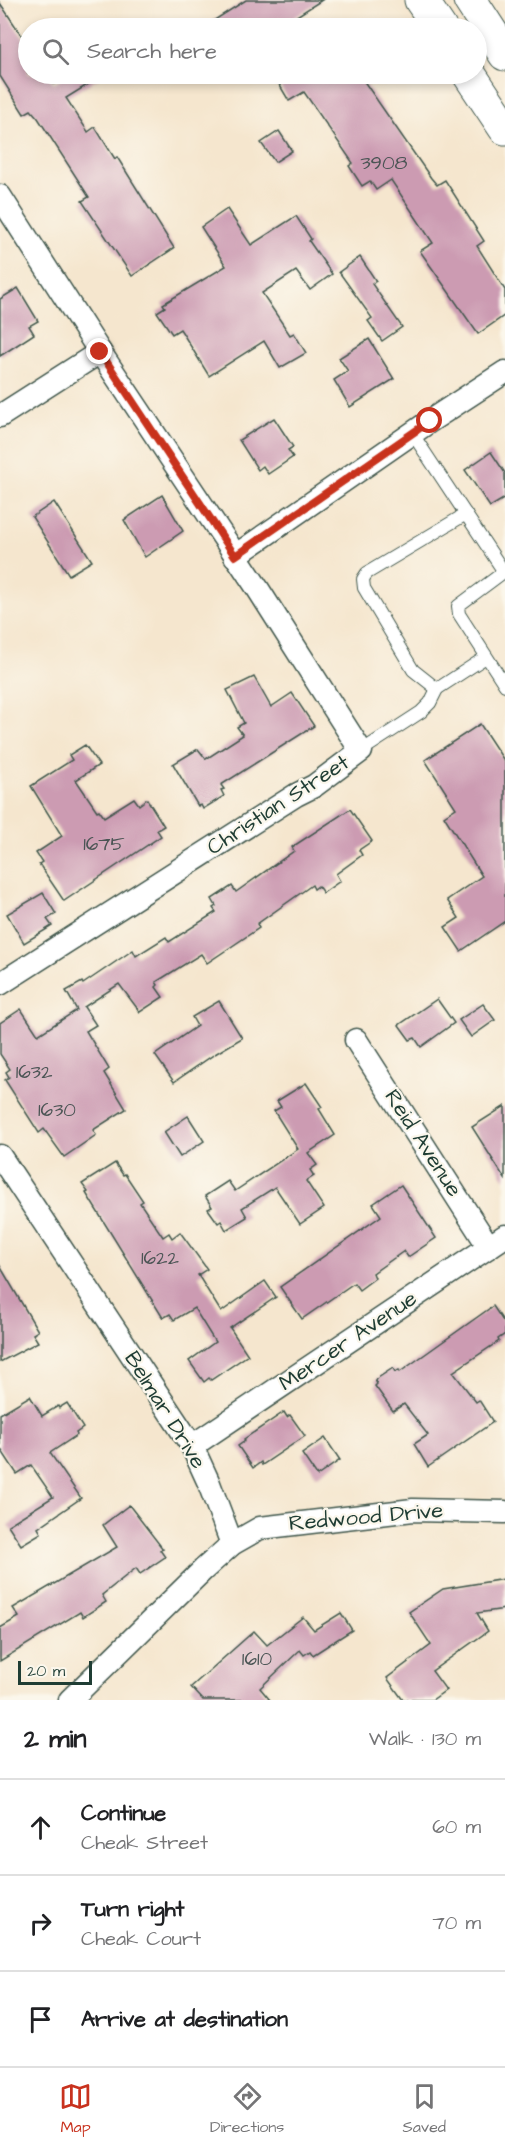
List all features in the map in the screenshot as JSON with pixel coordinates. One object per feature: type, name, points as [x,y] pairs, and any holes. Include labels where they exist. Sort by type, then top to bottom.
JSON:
[{"type":"main road","points":[[421,0],[433,18]]},
{"type":"main road","points":[[470,0],[482,18]]},
{"type":"main road","points":[[487,26],[505,54]]},
{"type":"main road","points":[[476,84],[505,128]]},
{"type":"street","name":"Christian Street","points":[[0,196],[361,751],[314,786],[296,795],[0,984]]},
{"type":"street","points":[[0,416],[100,352]]},
{"type":"street","points":[[235,556],[412,433],[505,372]]},
{"type":"street","name":"Reid Avenue","points":[[356,1040],[497,1241]]},
{"type":"street","name":"Belmar Drive","points":[[0,1156],[192,1446],[232,1544]]},
{"type":"street","name":"Mercer Avenue","points":[[192,1446],[497,1241]]},
{"type":"street","name":"Redwood Drive","points":[[232,1544],[260,1528],[275,1525],[413,1510],[505,1512]]},
{"type":"street","points":[[70,1700],[118,1655],[192,1579],[232,1544]]},
{"type":"lane","points":[[412,433],[505,572],[458,606],[459,614],[505,685]]},
{"type":"lane","points":[[437,689],[413,670],[364,588],[363,579],[368,573],[466,514]]},
{"type":"lane","points":[[361,751],[421,712],[430,703],[437,689],[486,657]]},
{"type":"building","points":[[246,0],[322,0],[294,18],[218,18]]},
{"type":"building","points":[[0,3],[18,30],[18,84],[89,84],[66,98],[88,132],[95,127],[115,159],[117,157],[174,248],[132,276],[82,201],[89,197],[38,118],[31,110],[24,114],[0,76]]},
{"type":"building","points":[[279,84],[366,84],[431,178],[437,185],[445,180],[484,241],[477,246],[505,290],[505,315],[478,334],[420,251],[433,243],[391,180],[376,190],[370,181],[362,186],[349,166],[353,163],[304,92],[289,101]]},
{"type":"building","points":[[279,131],[292,151],[275,162],[261,143]]},
{"type":"building","points":[[227,209],[251,245],[296,216],[311,239],[309,241],[332,274],[310,290],[296,271],[262,293],[290,335],[294,333],[306,353],[280,368],[264,341],[209,376],[180,329],[172,334],[157,312],[165,307],[163,304],[226,266],[201,227]]},
{"type":"building","points":[[360,257],[376,281],[372,284],[402,327],[382,341],[368,321],[372,318],[339,272]]},
{"type":"building","points":[[18,288],[38,321],[29,326],[34,334],[0,356],[0,299]]},
{"type":"building","points":[[369,339],[394,379],[350,407],[334,380],[348,371],[339,358]]},
{"type":"building","points":[[274,418],[293,447],[288,450],[293,457],[268,474],[263,466],[258,470],[239,440]]},
{"type":"building","points":[[491,452],[505,473],[505,498],[490,507],[465,470]]},
{"type":"building","points":[[162,495],[183,531],[145,557],[124,520]]},
{"type":"building","points":[[54,502],[92,561],[69,575],[32,517]]},
{"type":"building","points":[[254,677],[271,707],[292,693],[314,726],[221,785],[224,789],[221,790],[224,796],[203,809],[201,805],[198,806],[173,764],[198,749],[206,759],[243,735],[237,727],[244,723],[227,690]]},
{"type":"building","points":[[480,724],[505,762],[505,921],[461,951],[445,927],[459,918],[447,900],[482,876],[444,816],[456,808],[425,760]]},
{"type":"building","points":[[85,745],[99,765],[76,780],[97,811],[99,810],[104,817],[134,798],[139,805],[147,799],[164,826],[157,830],[161,836],[64,901],[39,864],[42,862],[36,853],[62,836],[31,786],[72,760],[69,755]]},
{"type":"building","points":[[350,809],[372,841],[359,850],[362,855],[336,874],[340,881],[323,893],[318,886],[314,889],[312,885],[257,924],[259,928],[207,963],[201,954],[156,982],[158,985],[156,987],[163,997],[140,1012],[119,984],[84,1007],[96,1025],[86,1031],[109,1069],[104,1073],[126,1109],[93,1130],[96,1135],[64,1157],[44,1129],[39,1133],[5,1080],[9,1077],[6,1072],[10,1069],[0,1054],[0,1023],[21,1009],[38,1035],[77,1010],[66,991],[82,982],[83,984],[133,950],[136,956],[166,937],[169,942],[216,912],[212,899],[232,886],[236,892],[294,851],[292,847]]},
{"type":"building","points":[[43,893],[56,914],[47,919],[52,926],[24,943],[7,914]]},
{"type":"building","points":[[437,999],[454,1023],[421,1047],[415,1038],[410,1040],[399,1025]]},
{"type":"building","points":[[219,1001],[242,1038],[174,1082],[155,1055],[197,1026],[192,1017]]},
{"type":"building","points":[[483,1004],[495,1020],[471,1037],[459,1020]]},
{"type":"building","points":[[306,1083],[322,1107],[319,1109],[335,1135],[308,1153],[317,1165],[310,1170],[314,1176],[306,1181],[324,1208],[300,1224],[275,1187],[242,1208],[247,1217],[226,1230],[221,1221],[218,1223],[208,1209],[212,1207],[205,1196],[228,1181],[235,1191],[298,1149],[274,1111],[281,1107],[277,1101]]},
{"type":"building","points":[[505,1106],[505,1179],[472,1127]]},
{"type":"building","points":[[188,1116],[204,1141],[180,1157],[164,1132]]},
{"type":"building","points":[[115,1163],[143,1201],[140,1203],[163,1237],[169,1233],[172,1238],[180,1232],[207,1269],[198,1275],[221,1312],[265,1281],[276,1297],[230,1328],[248,1355],[211,1380],[209,1378],[204,1382],[189,1361],[215,1342],[194,1308],[174,1320],[170,1314],[163,1318],[82,1184]]},
{"type":"building","points":[[401,1185],[436,1238],[408,1257],[404,1251],[373,1273],[375,1278],[359,1290],[354,1283],[302,1319],[280,1287],[381,1216],[373,1204]]},
{"type":"building","points":[[0,1266],[38,1331],[33,1334],[38,1342],[0,1362]]},
{"type":"building","points":[[493,1306],[505,1324],[505,1334],[498,1339],[499,1341],[453,1372],[476,1402],[479,1400],[493,1422],[428,1467],[414,1444],[428,1435],[404,1404],[393,1411],[375,1386],[377,1384],[375,1380],[393,1368],[395,1372],[399,1370],[400,1372]]},
{"type":"building","points":[[30,1396],[42,1416],[67,1403],[83,1428],[76,1433],[77,1435],[50,1453],[81,1498],[38,1528],[41,1533],[21,1545],[8,1525],[53,1497],[31,1465],[17,1474],[0,1448],[0,1414]]},
{"type":"building","points":[[284,1412],[287,1417],[290,1415],[305,1436],[262,1465],[261,1462],[253,1468],[238,1446],[245,1441],[244,1439]]},
{"type":"building","points":[[325,1438],[340,1460],[317,1476],[302,1454]]},
{"type":"building","points":[[129,1505],[163,1549],[160,1550],[165,1557],[140,1574],[136,1568],[102,1595],[106,1602],[83,1617],[80,1612],[0,1661],[0,1628],[19,1617],[13,1608],[117,1547],[103,1525]]},
{"type":"building","points":[[505,1579],[505,1609],[477,1613],[488,1631],[432,1671],[446,1690],[432,1700],[403,1700],[387,1678],[431,1645],[409,1612],[443,1589]]},
{"type":"building","points":[[341,1613],[352,1630],[313,1655],[310,1651],[304,1655],[300,1650],[260,1688],[270,1700],[203,1700],[191,1687],[254,1631],[267,1645],[303,1617],[314,1630]]},
{"type":"route","points":[[100,352],[235,556],[430,421]]}]
